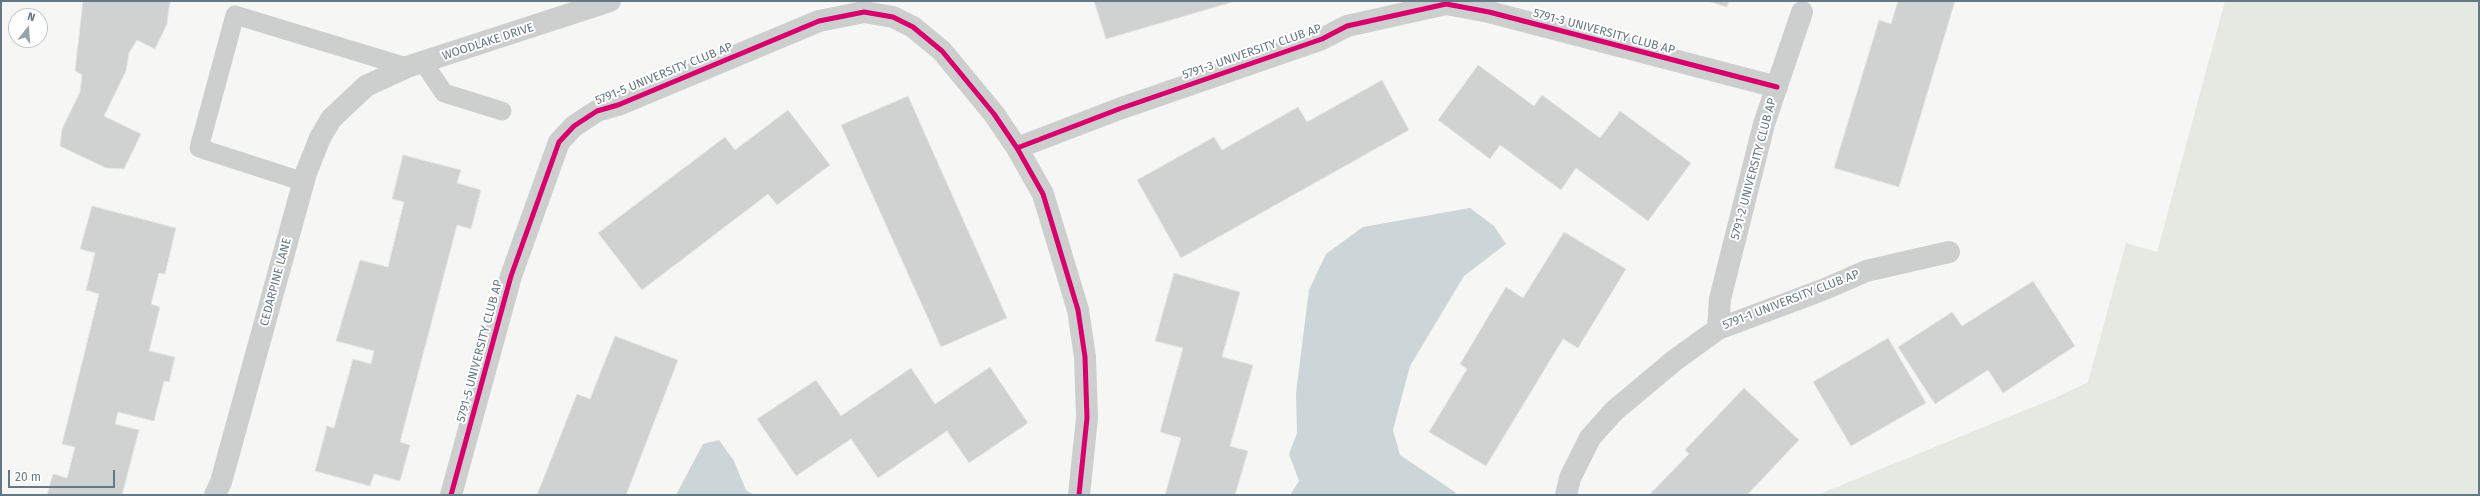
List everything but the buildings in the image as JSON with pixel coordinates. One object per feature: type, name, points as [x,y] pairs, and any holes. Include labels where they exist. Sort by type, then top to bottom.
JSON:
[{"type":"street","name":"WOODLAKE DRIVE","points":[[366,86],[415,65],[610,1]]},
{"type":"street","name":"5791-3 UNIVERSITY CLUB AP","points":[[1017,148],[1119,109],[1322,39],[1347,26],[1446,4],[1489,12],[1777,87]]},
{"type":"street","name":"5791-5 UNIVERSITY CLUB AP","points":[[452,495],[511,276],[559,142],[574,126],[597,111],[618,105],[818,21],[864,12],[893,17],[913,27],[942,51],[994,114],[1017,148],[1043,194],[1078,310],[1085,357],[1087,418],[1085,456],[1079,495]]},
{"type":"street","name":"5791-2 UNIVERSITY CLUB AP","points":[[1718,329],[1720,299],[1764,124],[1802,12]]},
{"type":"street","name":"CEDARPINE LANE","points":[[215,495],[223,474],[304,182],[320,138],[331,119],[366,86]]},
{"type":"street","name":"5791-1 UNIVERSITY CLUB AP","points":[[1566,495],[1570,478],[1590,438],[1614,411],[1675,360],[1718,329],[1825,289],[1866,271],[1949,252]]},
{"type":"lane","points":[[304,182],[199,148],[235,15],[415,65],[444,93],[502,111]]},
{"type":"shaded area","points":[[2225,1],[2479,1],[2479,495],[1817,495],[2055,398],[2088,382],[2126,243],[2157,252]]},
{"type":"shaded area","points":[[1470,208],[1494,226],[1506,244],[1464,276],[1410,366],[1393,430],[1400,455],[1455,492],[1457,495],[1290,495],[1299,481],[1289,454],[1297,433],[1296,393],[1309,290],[1326,254],[1363,227]]},
{"type":"shaded area","points":[[719,440],[734,461],[746,490],[754,495],[676,495],[703,444]]},
{"type":"cycle path","points":[[1017,148],[1119,109],[1322,39],[1347,26],[1446,4],[1489,12],[1777,87]]},
{"type":"cycle path","points":[[451,495],[511,276],[559,142],[574,126],[597,111],[618,105],[819,21],[864,12],[893,17],[913,27],[942,51],[994,114],[1017,148],[1043,194],[1078,310],[1085,357],[1087,418],[1079,495]]}]
